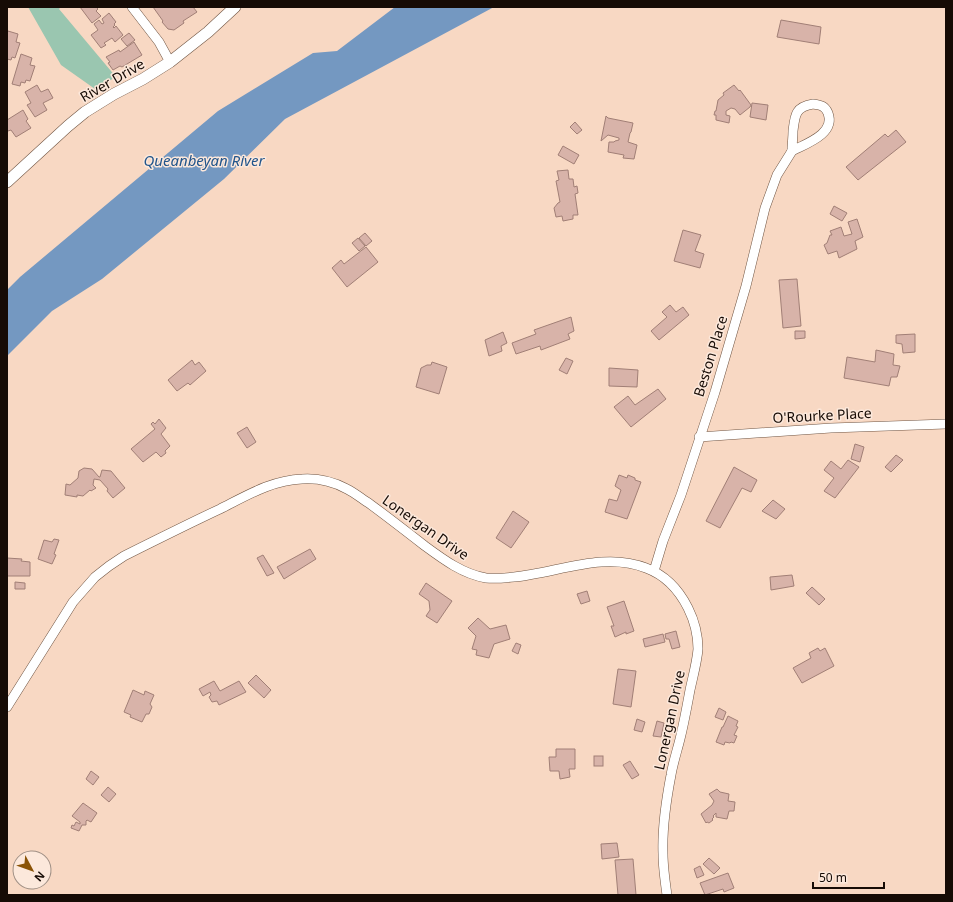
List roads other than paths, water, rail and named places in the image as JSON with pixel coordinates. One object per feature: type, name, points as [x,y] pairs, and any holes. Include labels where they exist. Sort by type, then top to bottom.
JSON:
[{"type":"street","points":[[132,7],[158,42],[170,62]]},
{"type":"street","name":"River Drive","points":[[7,182],[85,112],[170,62],[208,32],[235,7]]},
{"type":"street","name":"Beston Place","points":[[654,571],[715,392],[746,286],[765,208],[777,175],[792,151],[794,117],[805,105],[822,105],[827,110],[829,116],[828,125],[824,133],[792,151]]},
{"type":"street","name":"O'Rourke Place","points":[[699,437],[839,428],[946,424]]},
{"type":"street","name":"Lonergan Drive","points":[[7,707],[73,602],[95,577],[124,556],[248,495],[287,480],[320,480],[334,483],[348,489],[454,566],[482,577],[504,578],[524,576],[607,561],[623,561],[638,564],[654,571],[669,581],[680,593],[689,610],[695,629],[698,648],[680,740],[671,774],[664,820],[663,854],[667,895]]},
{"type":"water","name":"Queanbeyan River","points":[[395,7],[494,7],[285,119],[224,179],[102,279],[52,311],[7,356],[7,290],[20,277],[218,111],[313,53],[337,51]]}]
